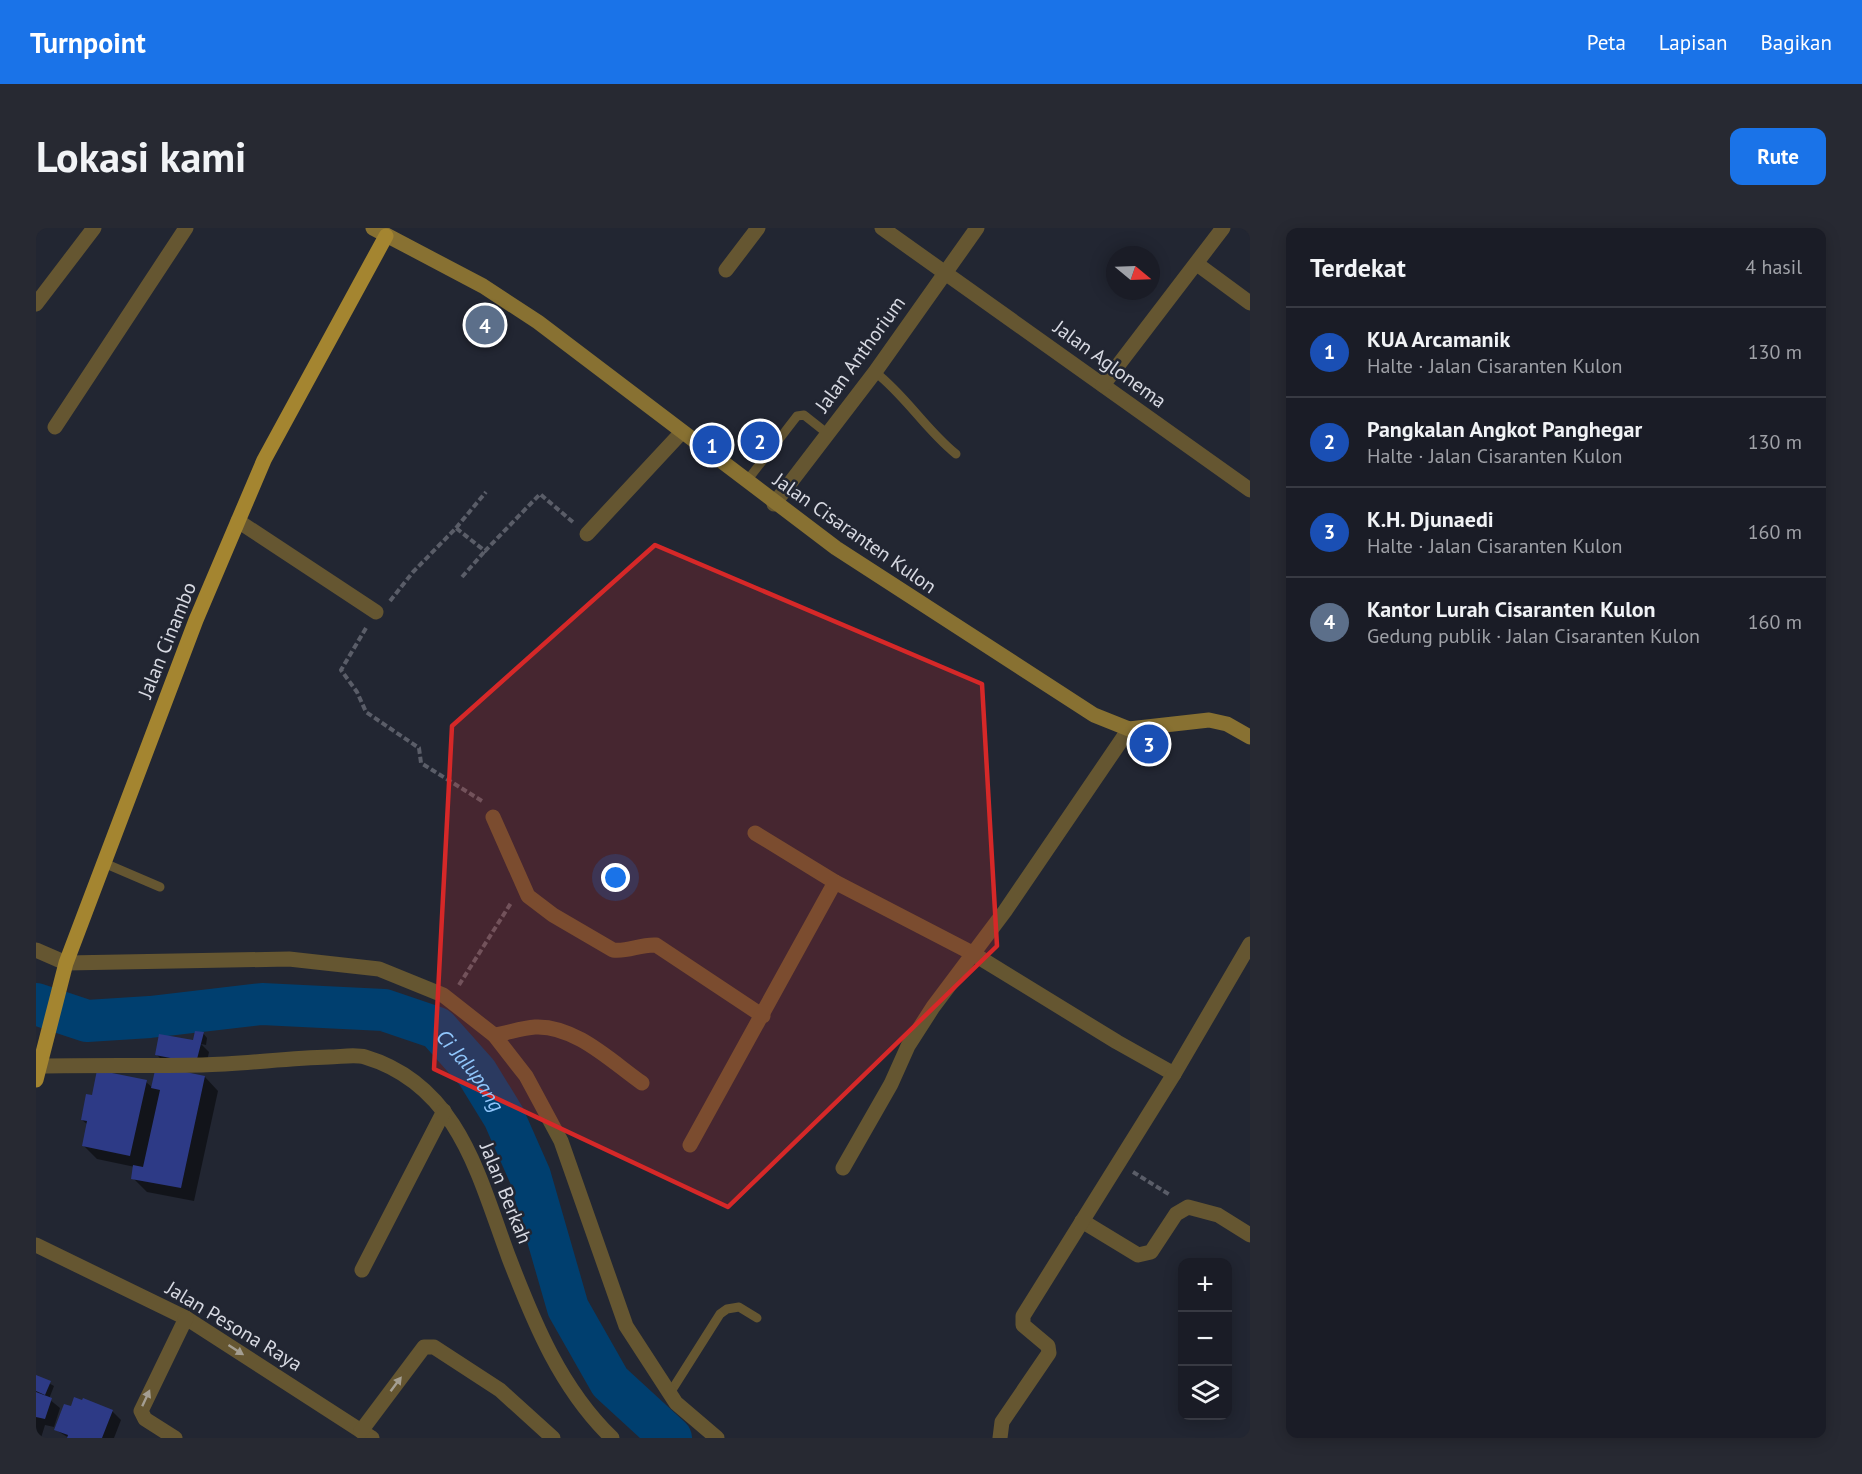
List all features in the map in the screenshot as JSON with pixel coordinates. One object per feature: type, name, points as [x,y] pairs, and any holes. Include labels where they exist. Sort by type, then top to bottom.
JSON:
[{"type":"main road","name":"Jalan Cisaranten Kulon","points":[[379,232],[483,286],[538,322],[774,504],[904,594],[1094,715],[1129,729],[1209,720],[1227,724],[1250,737]]},
{"type":"main road","name":"Jalan Cinambo","points":[[37,1073],[66,963],[196,620],[264,460],[379,232]]},
{"type":"street","points":[[36,304],[94,228]]},
{"type":"street","points":[[55,427],[186,228]]},
{"type":"street","points":[[726,270],[758,228]]},
{"type":"street","name":"Jalan Aglonema","points":[[882,228],[1250,490]]},
{"type":"street","name":"Jalan Anthorium","points":[[774,504],[876,372],[977,228]]},
{"type":"street","points":[[1103,385],[1223,228]]},
{"type":"street","points":[[1197,264],[1250,303]]},
{"type":"street","points":[[587,534],[681,433]]},
{"type":"street","points":[[238,521],[376,612]]},
{"type":"street","points":[[843,1168],[891,1084],[908,1047],[972,953],[1005,911],[1129,729]]},
{"type":"street","points":[[490,812],[528,896],[596,942],[613,950],[624,952],[640,944],[656,945],[763,1016]]},
{"type":"street","points":[[755,833],[835,882],[972,953],[1117,1042],[1174,1074]]},
{"type":"street","points":[[690,1145],[835,882]]},
{"type":"street","points":[[1000,1438],[1002,1422],[1049,1353],[1048,1346],[1023,1325],[1022,1320],[1174,1074],[1250,944]]},
{"type":"street","points":[[36,950],[66,963],[290,959],[379,969],[442,995],[494,1035],[526,1076],[561,1141],[626,1326],[676,1403],[717,1438]]},
{"type":"street","points":[[494,1035],[536,1027],[568,1035],[585,1042],[642,1083]]},
{"type":"street","name":"Jalan Berkah","points":[[37,1073],[300,1058],[364,1057],[407,1076],[444,1111],[477,1165],[510,1259],[560,1374],[590,1418],[612,1438]]},
{"type":"street","points":[[362,1270],[444,1111]]},
{"type":"street","points":[[1082,1221],[1138,1255],[1145,1255],[1156,1245],[1176,1215],[1188,1207],[1218,1215],[1250,1235]]},
{"type":"street","name":"Jalan Pesona Raya","points":[[36,1245],[186,1318],[367,1434]]},
{"type":"street","points":[[175,1438],[145,1419],[141,1411],[186,1318]]},
{"type":"street","points":[[367,1434],[424,1347],[429,1346],[500,1390],[553,1438]]},
{"type":"lane","points":[[876,372],[907,403],[933,435],[956,454]]},
{"type":"lane","points":[[746,482],[797,416],[804,415],[828,434]]},
{"type":"lane","points":[[104,863],[160,887]]},
{"type":"lane","points":[[670,1393],[720,1314],[727,1309],[739,1307],[756,1318]]},
{"type":"path","points":[[486,492],[456,528],[413,572],[382,611],[376,612],[341,673],[357,692],[366,712],[418,747],[421,763],[479,797],[490,812]]},
{"type":"path","points":[[462,577],[540,494],[587,534]]},
{"type":"path","points":[[456,528],[485,551]]},
{"type":"path","points":[[450,1001],[523,884]]},
{"type":"path","points":[[1119,1162],[1188,1207]]},
{"type":"highlighted area","points":[[655,545],[982,684],[997,946],[728,1207],[434,1069],[452,726]]},
{"type":"building","points":[[195,1031],[204,1032],[196,1063],[155,1055],[159,1034],[193,1040]]},
{"type":"building","points":[[156,1066],[205,1076],[181,1188],[131,1179],[133,1165],[143,1167],[160,1090],[151,1088]]},
{"type":"building","points":[[97,1070],[147,1080],[130,1156],[82,1146],[87,1121],[81,1120],[86,1094],[92,1095]]},
{"type":"building","points":[[36,1375],[51,1381],[45,1395],[36,1391]]},
{"type":"building","points":[[36,1392],[52,1398],[45,1419],[36,1417]]},
{"type":"building","points":[[74,1397],[82,1400],[83,1398],[113,1410],[102,1438],[67,1438],[68,1435],[54,1430],[64,1404],[71,1406]]},
{"type":"waterway","name":"Ci Jalupang","points":[[36,1004],[87,1021],[150,1017],[262,1004],[384,1010],[437,1028],[477,1073],[504,1117],[530,1176],[568,1308],[610,1382],[671,1438]]},
{"type":"place","name":"Kantor Lurah Cisaranten Kulon","points":[[485,325]]},
{"type":"place","name":"Pangkalan Angkot Panghegar","points":[[760,441]]},
{"type":"place","name":"KUA Arcamanik","points":[[712,445]]},
{"type":"place","name":"K.H. Djunaedi","points":[[1149,744]]}]
